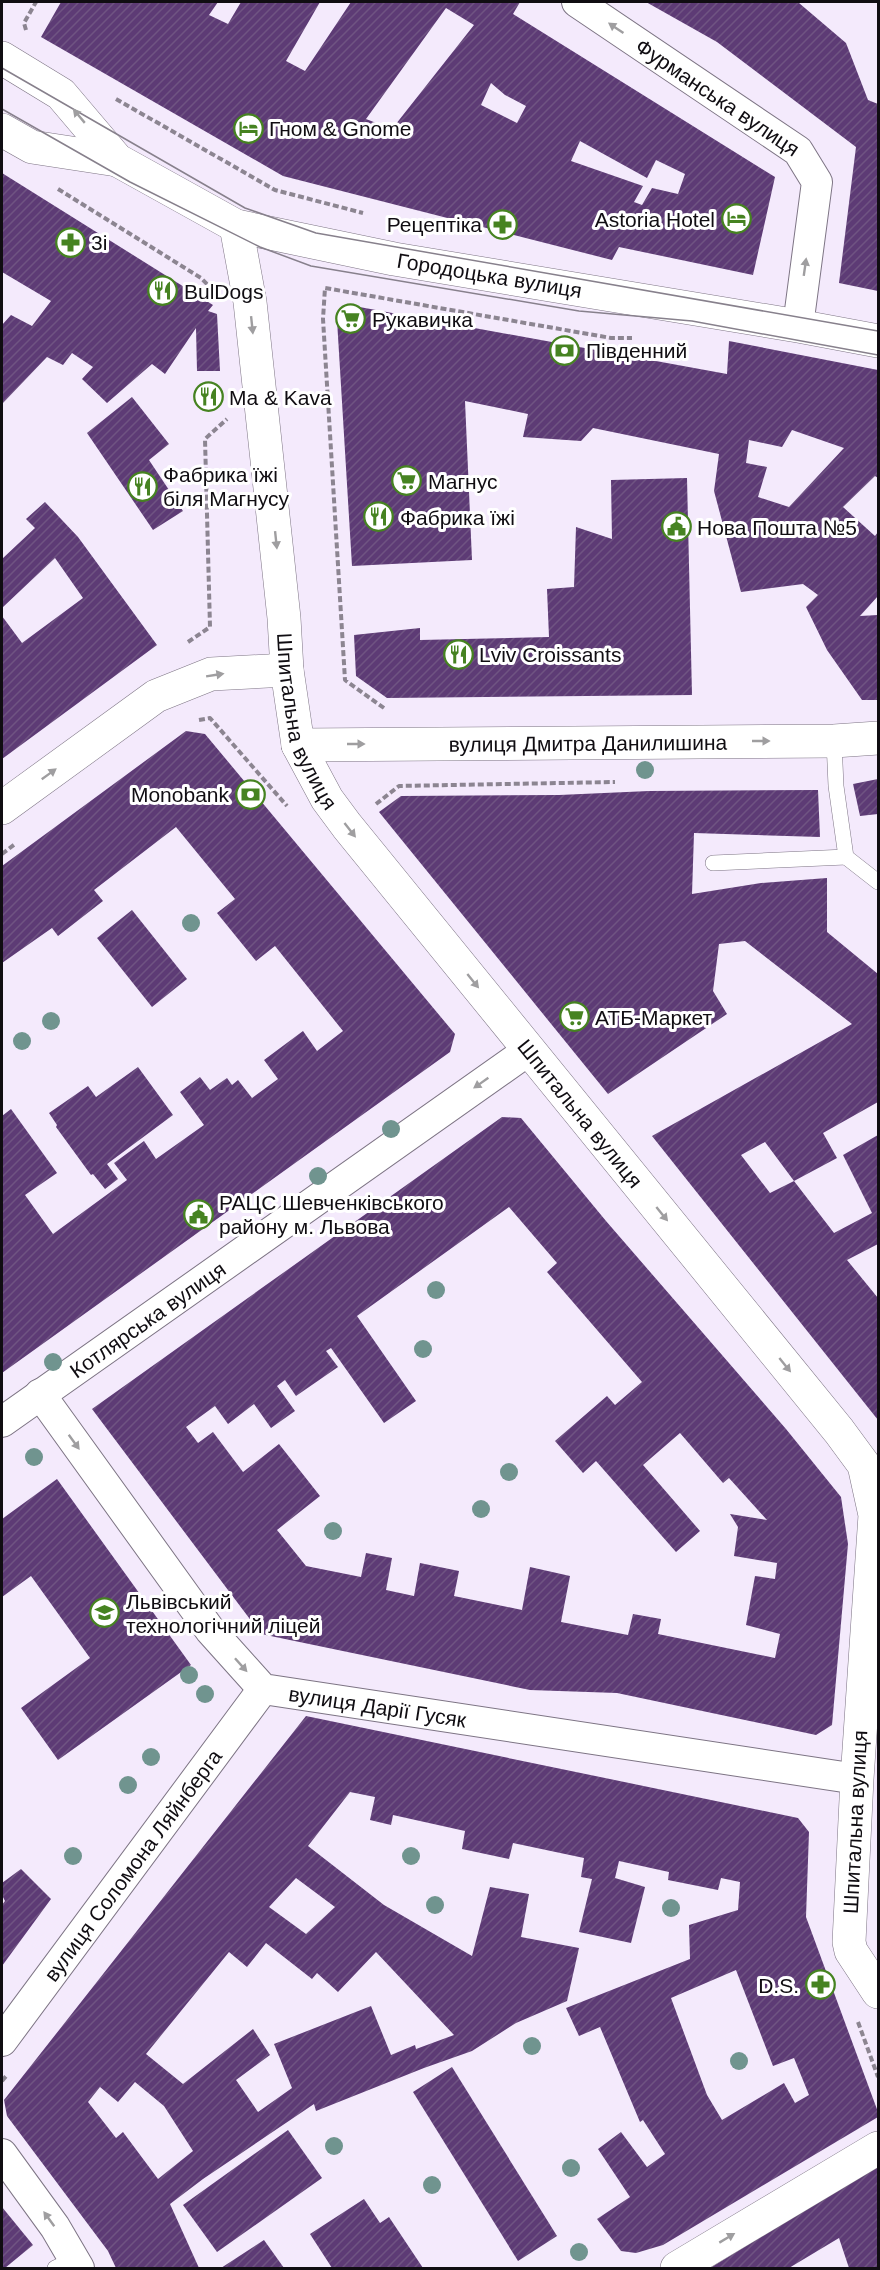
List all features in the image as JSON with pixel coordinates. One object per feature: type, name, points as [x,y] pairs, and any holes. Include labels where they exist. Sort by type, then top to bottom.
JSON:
[{"type":"street","name":"Фурманська вулиця","points":[[577,2],[798,151],[817,182],[798,326]]},
{"type":"street","name":"Городоцька вулиця","points":[[2,58],[61,94],[117,160]]},
{"type":"street","name":"Городоцька вулиця","points":[[2,129],[32,147],[117,160],[236,226],[394,259],[879,341]]},
{"type":"street","name":"Шпитальна вулиця","points":[[236,226],[251,314],[284,618],[287,670],[298,744],[327,799],[346,826],[832,1422],[864,1465],[875,1515],[857,1779],[849,1942],[851,1951],[879,1992]]},
{"type":"street","points":[[2,808],[156,696],[211,674],[287,670]]},
{"type":"street","name":"вулиця Дмитра Данилишина","points":[[298,744],[834,741],[879,738]]},
{"type":"street","name":"Котлярська вулиця","points":[[2,1422],[529,1050]]},
{"type":"street","name":"вулиця Дарії Гусяк","points":[[40,1394],[210,1630],[263,1689],[857,1779]]},
{"type":"street","name":"вулиця Соломона Ляйнберга","points":[[2,2041],[263,1689]]},
{"type":"street","points":[[677,2268],[879,2148]]},
{"type":"street","points":[[2,2154],[55,2227],[70,2265]]},
{"type":"lane","points":[[834,741],[836,786],[846,857]]},
{"type":"lane","points":[[713,863],[846,857],[879,882]]},
{"type":"path","points":[[27,33],[24,23],[36,2]]},
{"type":"path","points":[[113,98],[275,190],[372,215]]},
{"type":"path","points":[[51,185],[201,278],[216,292]]},
{"type":"path","points":[[388,711],[345,680],[323,319],[325,288],[611,338],[634,338]]},
{"type":"path","points":[[210,627],[206,439],[232,415]]},
{"type":"path","points":[[373,806],[399,786],[624,782]]},
{"type":"path","points":[[2,2081],[9,2072]]},
{"type":"building","points":[[61,2],[218,2],[209,15],[228,24],[241,2],[320,2],[286,61],[305,71],[351,2],[520,2],[513,14],[775,177],[753,275],[619,247],[612,260],[283,176],[41,37]],"holes":[[[446,8],[474,25],[392,129],[366,119]],[[491,83],[505,95],[526,106],[517,123],[481,105]],[[580,141],[647,178],[656,160],[685,174],[678,194],[652,188],[642,205],[634,202],[643,186],[571,161]]]},
{"type":"building","points":[[646,2],[800,2],[846,43],[868,100],[878,104],[878,291],[839,283],[856,147],[717,42]]},
{"type":"building","points":[[2,173],[213,305],[208,311],[217,314],[220,371],[197,371],[196,328],[165,374],[152,364],[107,403],[82,379],[93,367],[72,353],[63,365],[47,357],[2,404],[2,325],[11,315],[32,326],[51,301],[2,272]]},
{"type":"building","points":[[354,306],[727,374],[729,341],[878,370],[878,478],[875,476],[843,507],[875,536],[878,532],[878,596],[860,616],[878,615],[878,700],[862,700],[827,650],[806,607],[818,595],[803,584],[741,592],[714,491],[719,454],[593,428],[581,441],[523,437],[528,414],[465,401],[472,560],[352,566],[337,320]],"holes":[[[792,430],[844,448],[789,507],[758,497],[767,467],[746,463],[749,440],[782,447]]]},
{"type":"building","points":[[132,397],[169,444],[149,460],[183,511],[153,530],[87,433]]},
{"type":"building","points":[[687,478],[692,695],[387,698],[356,676],[354,635],[420,628],[420,640],[549,637],[547,589],[574,587],[576,527],[612,539],[611,480]]},
{"type":"building","points":[[45,502],[78,537],[157,645],[2,759],[2,616],[22,643],[83,598],[55,558],[2,608],[2,559],[35,528],[26,519]]},
{"type":"building","points":[[186,731],[205,734],[455,1034],[450,1052],[2,1373],[2,1116],[11,1109],[57,1173],[25,1195],[53,1234],[127,1180],[114,1163],[144,1141],[156,1159],[204,1125],[180,1092],[200,1077],[210,1090],[227,1078],[232,1085],[238,1080],[252,1098],[278,1079],[264,1060],[303,1031],[317,1051],[343,1031],[275,946],[256,961],[217,913],[235,899],[176,827],[94,890],[103,901],[58,936],[52,928],[2,963],[2,866]]},
{"type":"building","points":[[878,779],[878,814],[860,816],[853,784]]},
{"type":"building","points":[[818,790],[820,837],[694,833],[692,894],[761,883],[827,878],[827,932],[878,974],[878,1102],[823,1133],[837,1158],[794,1181],[834,1233],[872,1213],[843,1155],[878,1135],[878,1244],[847,1260],[878,1298],[878,1420],[652,1136],[852,1024],[745,941],[719,944],[713,991],[727,1014],[608,1094],[379,812],[401,796]],"holes":[[[765,1142],[794,1181],[770,1193],[741,1155]]]},
{"type":"building","points":[[132,910],[187,979],[152,1007],[97,938]]},
{"type":"building","points":[[138,1067],[173,1115],[107,1164],[118,1179],[105,1189],[93,1174],[91,1175],[56,1127],[49,1113],[88,1086],[96,1097]]},
{"type":"building","points":[[502,1117],[521,1118],[606,1221],[786,1429],[841,1497],[848,1544],[832,1725],[816,1735],[617,1693],[530,1690],[261,1634],[92,1409]],"holes":[[[509,1207],[557,1263],[547,1272],[642,1382],[615,1405],[607,1396],[555,1441],[583,1473],[596,1461],[676,1552],[700,1531],[643,1465],[680,1433],[723,1483],[729,1478],[767,1520],[730,1514],[738,1527],[734,1556],[777,1563],[775,1579],[755,1576],[746,1625],[780,1634],[775,1658],[658,1634],[661,1619],[633,1614],[628,1635],[561,1622],[570,1576],[530,1567],[522,1610],[454,1596],[459,1571],[420,1563],[414,1596],[386,1590],[392,1558],[366,1553],[361,1577],[306,1566],[277,1530],[320,1496],[279,1444],[243,1472],[213,1432],[198,1443],[186,1427],[215,1406],[228,1424],[254,1404],[271,1428],[295,1411],[277,1386],[285,1380],[296,1396],[338,1367],[326,1351],[331,1348],[384,1423],[416,1401],[357,1316]]]},
{"type":"building","name":"Львівський технологічний ліцей","points":[[57,1479],[191,1665],[58,1760],[21,1708],[90,1658],[31,1576],[2,1597],[2,1519]]},
{"type":"building","points":[[306,1716],[798,1818],[809,1832],[806,1917],[878,2117],[663,2245],[636,2253],[621,2251],[597,2219],[630,2197],[598,2149],[621,2132],[647,2167],[665,2154],[643,2120],[640,2122],[600,2027],[579,2036],[566,2008],[690,1959],[689,1925],[738,1910],[740,1882],[721,1878],[718,1890],[668,1880],[669,1872],[619,1861],[615,1878],[645,1887],[631,1943],[579,1932],[592,1879],[581,1877],[584,1858],[513,1843],[509,1859],[462,1849],[465,1831],[393,1815],[391,1825],[370,1820],[375,1797],[350,1792],[308,1846],[384,1905],[472,1956],[490,1887],[529,1894],[521,1937],[579,1948],[567,2001],[516,2023],[472,2051],[316,2111],[314,2104],[203,2179],[170,2204],[199,2268],[116,2268],[108,2251],[7,2116],[4,2100]],"holes":[[[296,1878],[335,1907],[306,1934],[269,1907]],[[266,1943],[312,1979],[317,1973],[338,1992],[376,1952],[454,2035],[416,2049],[415,2045],[391,2055],[371,2006],[274,2044],[292,2088],[258,2112],[236,2080],[270,2055],[253,2029],[183,2084],[146,2054],[229,1952],[247,1967]],[[736,1970],[773,2066],[794,2058],[809,2095],[795,2103],[784,2083],[722,2120],[707,2095],[671,1998]],[[135,2082],[164,2106],[193,2151],[158,2179],[123,2132],[116,2138],[88,2102],[100,2087],[118,2102]]]},
{"type":"building","points":[[21,1869],[51,1899],[2,1966],[2,1905],[5,1901],[2,1895],[2,1883]]},
{"type":"building","points":[[452,2067],[557,2236],[518,2261],[413,2092]]},
{"type":"building","points":[[288,2130],[322,2178],[217,2252],[183,2205]]},
{"type":"building","points":[[878,2165],[878,2268],[849,2268],[839,2238],[789,2268],[710,2268]]},
{"type":"building","points":[[364,2199],[380,2223],[389,2217],[423,2268],[332,2268],[310,2234]]},
{"type":"building","points":[[2,2207],[33,2245],[5,2268],[2,2268]]},
{"type":"building","points":[[264,2240],[284,2268],[221,2268]]},
{"type":"tram line","points":[[2,68],[245,208],[316,233],[878,331]]},
{"type":"tram line","points":[[2,109],[130,182],[260,247],[311,266],[579,311],[692,321],[878,355]]},
{"type":"place","name":"Гном & Gnome","points":[[248,128]]},
{"type":"place","name":"Astoria Hotel","points":[[736,219]]},
{"type":"place","name":"Рецептіка","points":[[503,224]]},
{"type":"place","name":"3і","points":[[70,242]]},
{"type":"place","name":"BulDogs","points":[[163,291]]},
{"type":"place","name":"Рукавичка","points":[[351,319]]},
{"type":"place","name":"Південний","points":[[565,350]]},
{"type":"place","name":"Ma & Kava","points":[[208,397]]},
{"type":"place","name":"Магнус","points":[[407,481]]},
{"type":"place","name":"Фабрика їжі біля Магнусу","points":[[142,486]]},
{"type":"place","name":"Фабрика їжі","points":[[379,517]]},
{"type":"place","name":"Нова Пошта №5","points":[[676,527]]},
{"type":"place","name":"Lviv Croissants","points":[[458,654]]},
{"type":"place","name":"Monobank","points":[[250,794]]},
{"type":"place","name":"АТБ-Маркет","points":[[574,1017]]},
{"type":"place","name":"РАЦС Шевченківського району м. Львова","points":[[198,1214]]},
{"type":"place","name":"Львівський технологічний ліцей","points":[[105,1613]]},
{"type":"place","name":"D.S.","points":[[820,1985]]}]
